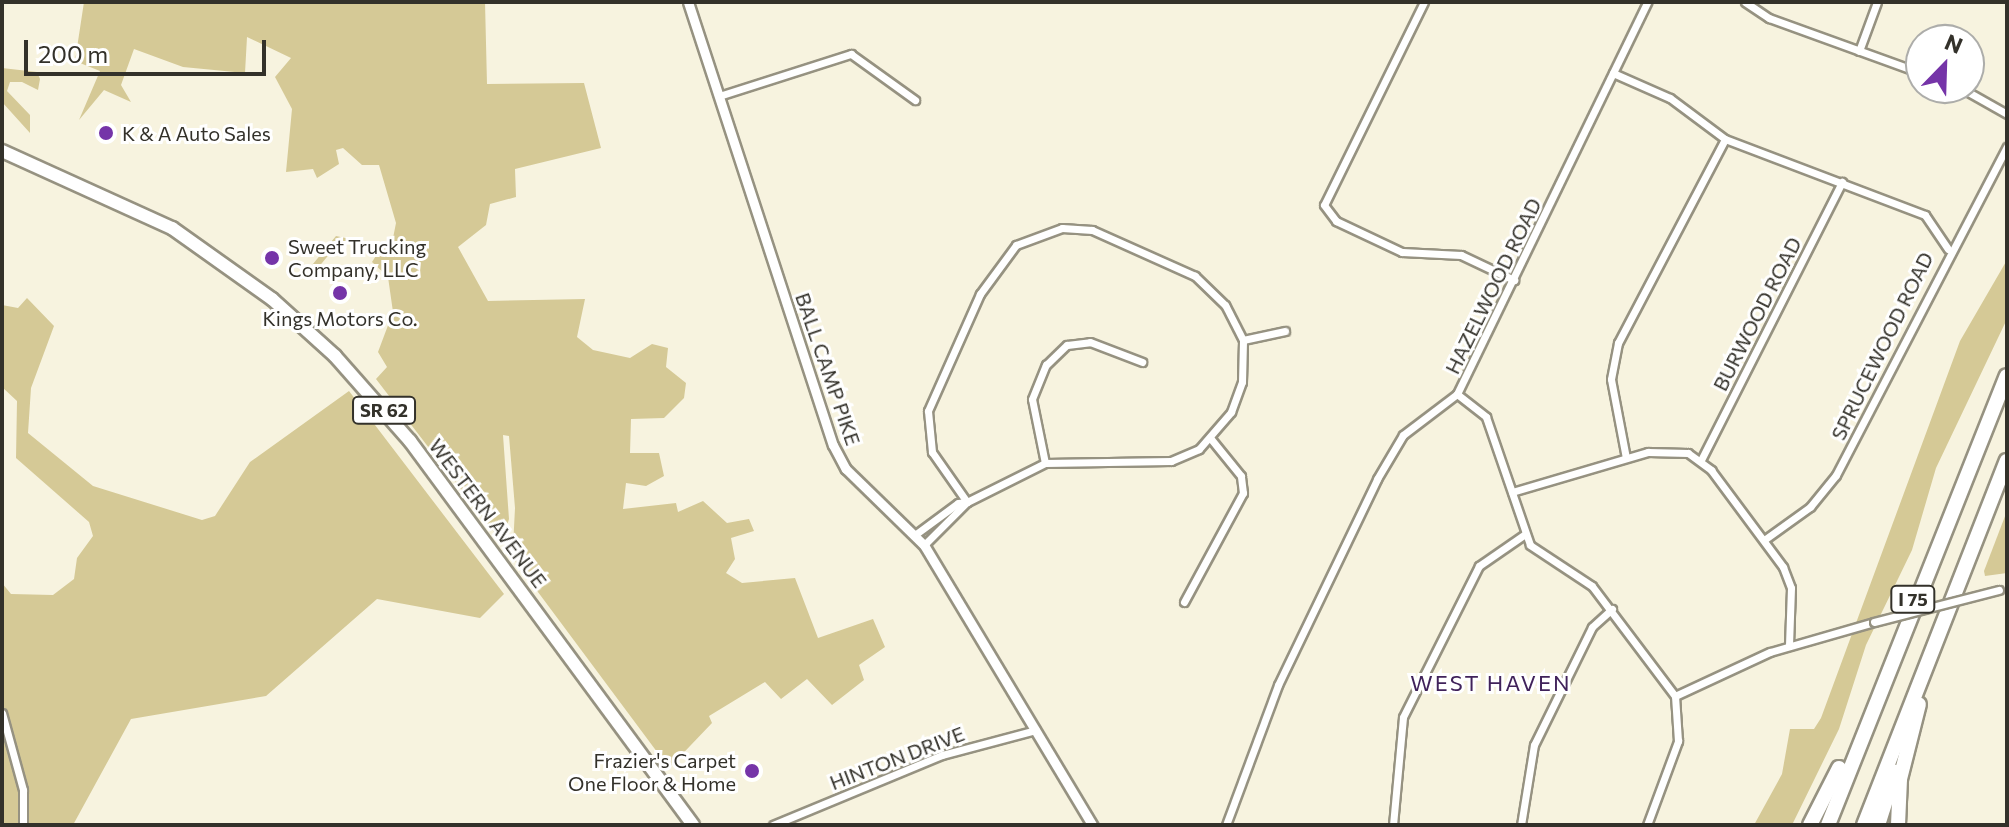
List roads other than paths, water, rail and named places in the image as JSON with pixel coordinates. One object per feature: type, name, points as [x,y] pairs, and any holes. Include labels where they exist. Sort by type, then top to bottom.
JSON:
[{"type":"highway","name":"I 75","points":[[1828,825],[1870,707],[2007,376]]},
{"type":"highway","name":"I 75","points":[[1864,825],[2007,461]]},
{"type":"highway","points":[[1878,825],[1909,738],[1933,649]]},
{"type":"highway","points":[[1810,825],[1870,707]]},
{"type":"highway","points":[[1898,825],[1909,738]]},
{"type":"main road","name":"WESTERN AVENUE","points":[[2,151],[172,228],[272,299],[335,356],[410,441],[693,825]]},
{"type":"street","name":"BALL CAMP PIKE","points":[[688,2],[833,445],[846,469],[924,545],[1092,825]]},
{"type":"street","points":[[1424,2],[1324,205],[1336,221],[1387,247],[1461,255],[1514,280]]},
{"type":"street","name":"HAZELWOOD ROAD","points":[[1226,825],[1278,685],[1377,479],[1403,435],[1457,394],[1647,2]]},
{"type":"street","points":[[1745,2],[1905,67]]},
{"type":"street","points":[[1859,51],[1877,2]]},
{"type":"street","points":[[719,96],[851,54],[915,100]]},
{"type":"street","points":[[1613,73],[1670,98],[1725,139],[1925,215],[1948,249]]},
{"type":"street","points":[[1985,102],[2007,114]]},
{"type":"street","points":[[1626,458],[1611,379],[1618,343],[1725,139]]},
{"type":"street","name":"SPRUCEWOOD ROAD","points":[[1764,540],[1831,482],[1948,249],[2007,147]]},
{"type":"street","name":"BURWOOD ROAD","points":[[1701,460],[1842,182]]},
{"type":"street","points":[[916,534],[967,502],[1045,463],[1171,461],[1211,439],[1238,398],[1243,340],[1216,294],[1180,269],[1092,230],[1028,237],[993,271],[928,411],[932,452],[967,502]]},
{"type":"street","points":[[1243,340],[1285,331]]},
{"type":"street","points":[[1045,463],[1032,399],[1046,365],[1067,345],[1090,342],[1142,362]]},
{"type":"street","points":[[1457,394],[1486,417],[1525,534],[1612,609],[1675,696],[1678,741],[1647,825]]},
{"type":"street","points":[[1184,602],[1243,493],[1241,476],[1211,439]]},
{"type":"street","points":[[1512,492],[1626,458],[1672,450],[1701,460],[1764,540],[1789,579],[1789,646]]},
{"type":"street","points":[[924,545],[967,502]]},
{"type":"street","points":[[1393,825],[1403,717],[1479,566],[1525,534]]},
{"type":"street","points":[[1675,696],[1789,646],[2003,590]]},
{"type":"street","points":[[1521,825],[1534,745],[1592,627],[1612,609]]},
{"type":"street","points":[[2,713],[23,790],[23,825]]},
{"type":"street","name":"HINTON DRIVE","points":[[773,825],[942,755],[1036,730]]},
{"type":"place","name":"K & A Auto Sales","points":[[106,133]]},
{"type":"place","name":"Sweet Trucking Company, LLC","points":[[272,258]]},
{"type":"place","name":"Kings Motors Co.","points":[[340,293]]},
{"type":"place","name":"Frazier's Carpet One Floor & Home","points":[[752,771]]},
{"type":"district","name":"WEST HAVEN","points":[[1491,683]]}]
